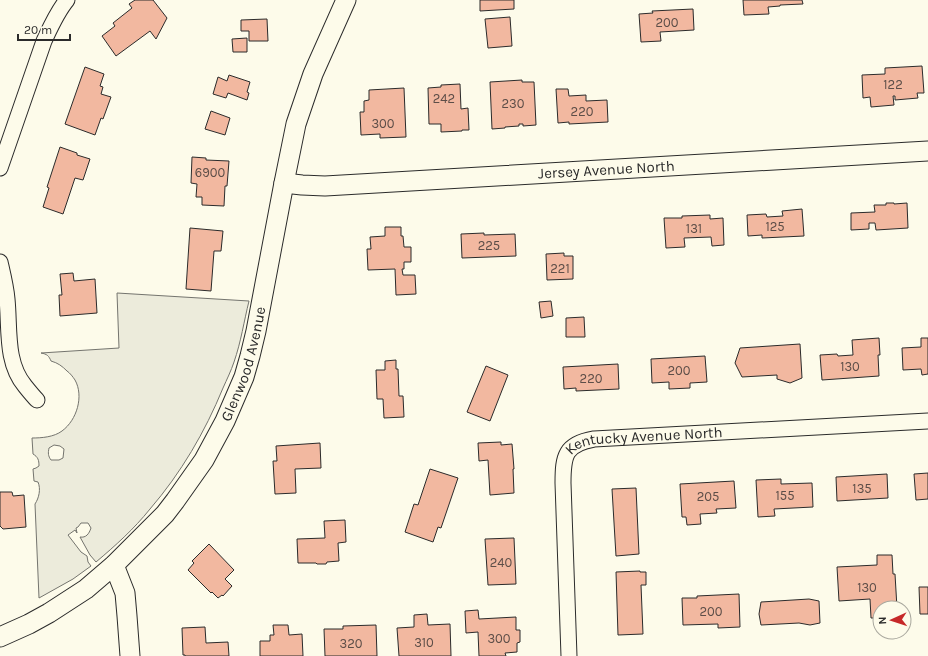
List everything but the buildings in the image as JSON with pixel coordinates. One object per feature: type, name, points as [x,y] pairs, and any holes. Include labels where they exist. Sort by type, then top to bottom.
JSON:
[{"type":"street","points":[[0,168],[44,41],[61,7],[67,0]]},
{"type":"street","name":"Glenwood Avenue","points":[[0,637],[29,624],[54,610],[86,589],[114,565],[154,525],[175,501],[204,460],[230,412],[244,377],[255,337],[296,124],[304,98],[346,0]]},
{"type":"street","name":"Jersey Avenue North","points":[[284,183],[325,186],[928,151]]},
{"type":"street","points":[[0,262],[7,298],[12,360],[24,386],[37,400]]},
{"type":"street","name":"Kentucky Avenue North","points":[[569,656],[563,467],[567,453],[577,444],[594,439],[928,421]]},
{"type":"street","points":[[114,565],[124,593],[130,656]]},
{"type":"shaded area","points":[[117,293],[249,301],[239,347],[230,372],[200,436],[172,481],[137,523],[96,562],[90,555],[80,537],[87,535],[91,528],[88,523],[81,523],[76,528],[77,533],[75,530],[68,535],[81,552],[87,556],[88,562],[91,566],[73,579],[39,598],[35,504],[39,488],[38,482],[34,481],[33,469],[39,466],[39,464],[37,458],[33,454],[32,438],[52,436],[62,431],[72,421],[78,407],[79,400],[78,386],[75,380],[60,365],[51,361],[48,356],[41,353],[119,348]],"holes":[[[54,445],[60,446],[64,449],[63,458],[59,460],[51,460],[48,454],[49,448]]]}]
